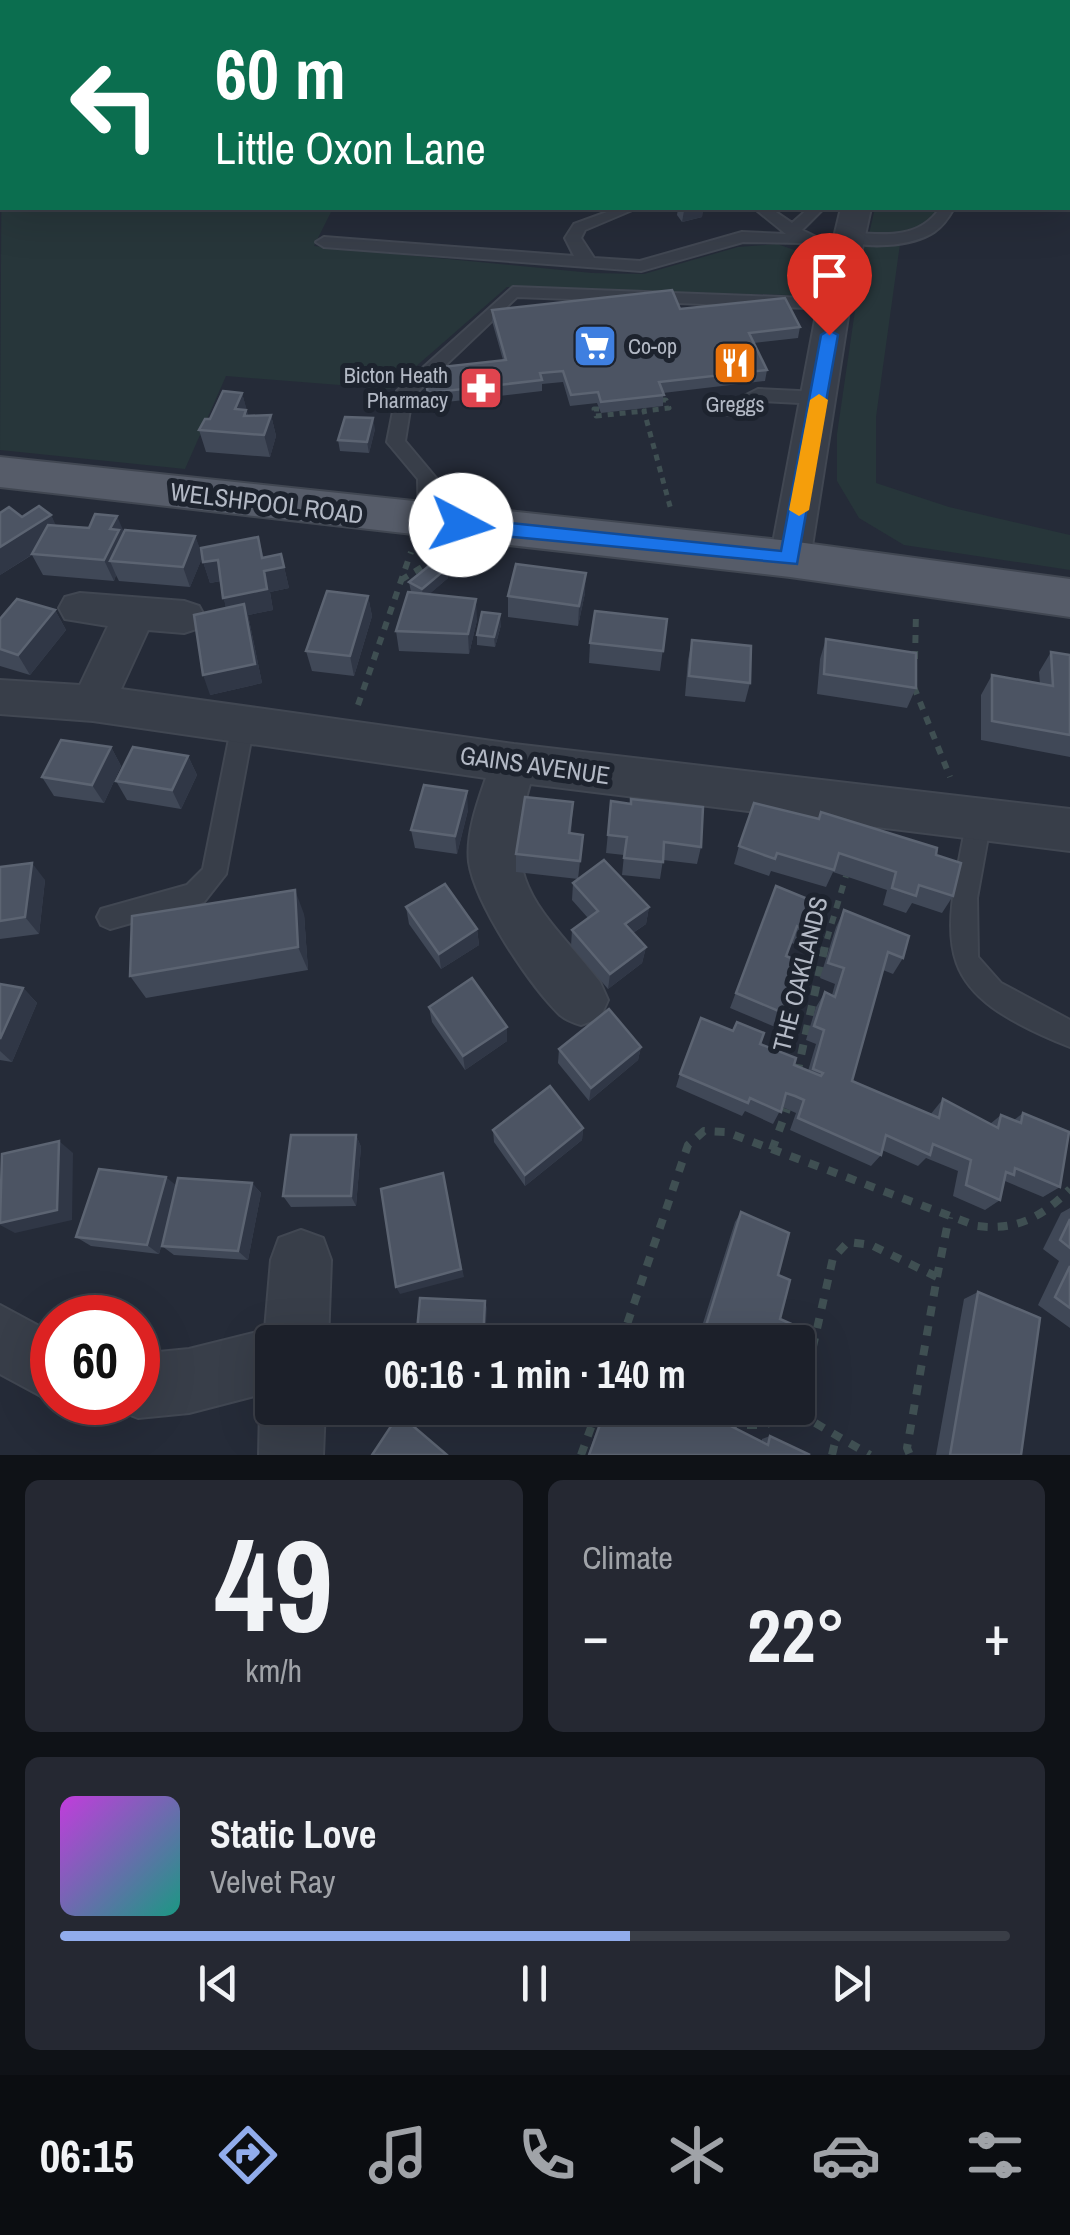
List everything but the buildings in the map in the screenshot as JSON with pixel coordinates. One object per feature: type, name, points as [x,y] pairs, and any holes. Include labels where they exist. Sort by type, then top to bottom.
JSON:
[{"type":"main road","name":"WELSHPOOL ROAD","points":[[0,472],[428,542],[790,559],[1070,598]]},
{"type":"street","points":[[790,559],[850,233]]},
{"type":"street","points":[[80,608],[184,617]]},
{"type":"street","points":[[93,703],[135,613]]},
{"type":"street","name":"GAINS AVENUE","points":[[0,696],[93,703],[514,763],[1070,830]]},
{"type":"street","points":[[514,763],[495,831],[494,862],[501,889],[581,1000]]},
{"type":"street","points":[[297,1325],[301,1260]]},
{"type":"street","points":[[0,1337],[30,1356]]},
{"type":"street","points":[[160,1383],[255,1364]]},
{"type":"lane","points":[[593,264],[576,248],[573,238],[579,228],[625,210]]},
{"type":"lane","points":[[764,210],[798,235]]},
{"type":"lane","points":[[798,235],[816,210]]},
{"type":"lane","points":[[324,242],[593,264],[663,262],[742,237],[850,233],[915,236],[940,222],[946,210]]},
{"type":"lane","points":[[428,542],[427,478],[396,442],[404,395],[513,292],[834,304]]},
{"type":"lane","points":[[728,410],[758,395],[820,398]]},
{"type":"lane","points":[[110,917],[195,894],[214,874],[242,724]]},
{"type":"lane","points":[[967,819],[961,920],[970,970],[1000,997],[1070,1034]]},
{"type":"path","points":[[599,409],[594,409],[596,416],[669,408],[666,400],[661,400]]},
{"type":"path","points":[[644,411],[672,516]]},
{"type":"path","points":[[347,738],[401,580],[428,542]]},
{"type":"path","points":[[401,580],[428,542]]},
{"type":"path","points":[[916,602],[914,693],[967,819]]},
{"type":"path","name":"THE OAKLANDS","points":[[796,1083],[817,971],[846,876]]},
{"type":"path","points":[[772,1150],[787,1109]]},
{"type":"path","points":[[627,1325],[688,1145],[704,1131],[726,1132],[967,1226],[1000,1228],[1032,1222],[1070,1189]]},
{"type":"path","points":[[910,1455],[907,1448],[949,1216]]},
{"type":"path","points":[[815,1338],[833,1258],[848,1242],[871,1244],[937,1277]]},
{"type":"path","points":[[815,1424],[870,1455]]},
{"type":"path","points":[[581,1455],[592,1425]]},
{"type":"path","points":[[726,1425],[767,1425]]},
{"type":"path","points":[[832,1455],[836,1438]]},
{"type":"shaded area","points":[[1,210],[332,210],[314,246],[592,273],[644,274],[738,247],[777,244],[824,260],[820,296],[507,287],[390,389],[226,376],[185,469],[0,450]]},
{"type":"shaded area","points":[[875,210],[938,210],[935,219],[918,226],[895,233],[869,234]]},
{"type":"shaded area","points":[[865,242],[900,244],[876,417],[876,483],[949,507],[1070,535],[1070,570],[904,545],[859,518],[837,481],[837,434]]},
{"type":"slow traffic","points":[[799,510],[819,400]]},
{"type":"place","name":"Co-op","points":[[595,346]]},
{"type":"place","name":"Greggs","points":[[735,363]]},
{"type":"place","name":"Bicton Heath Pharmacy","points":[[481,388]]},
{"type":"route","points":[[461,525],[790,559],[829,335]]}]
